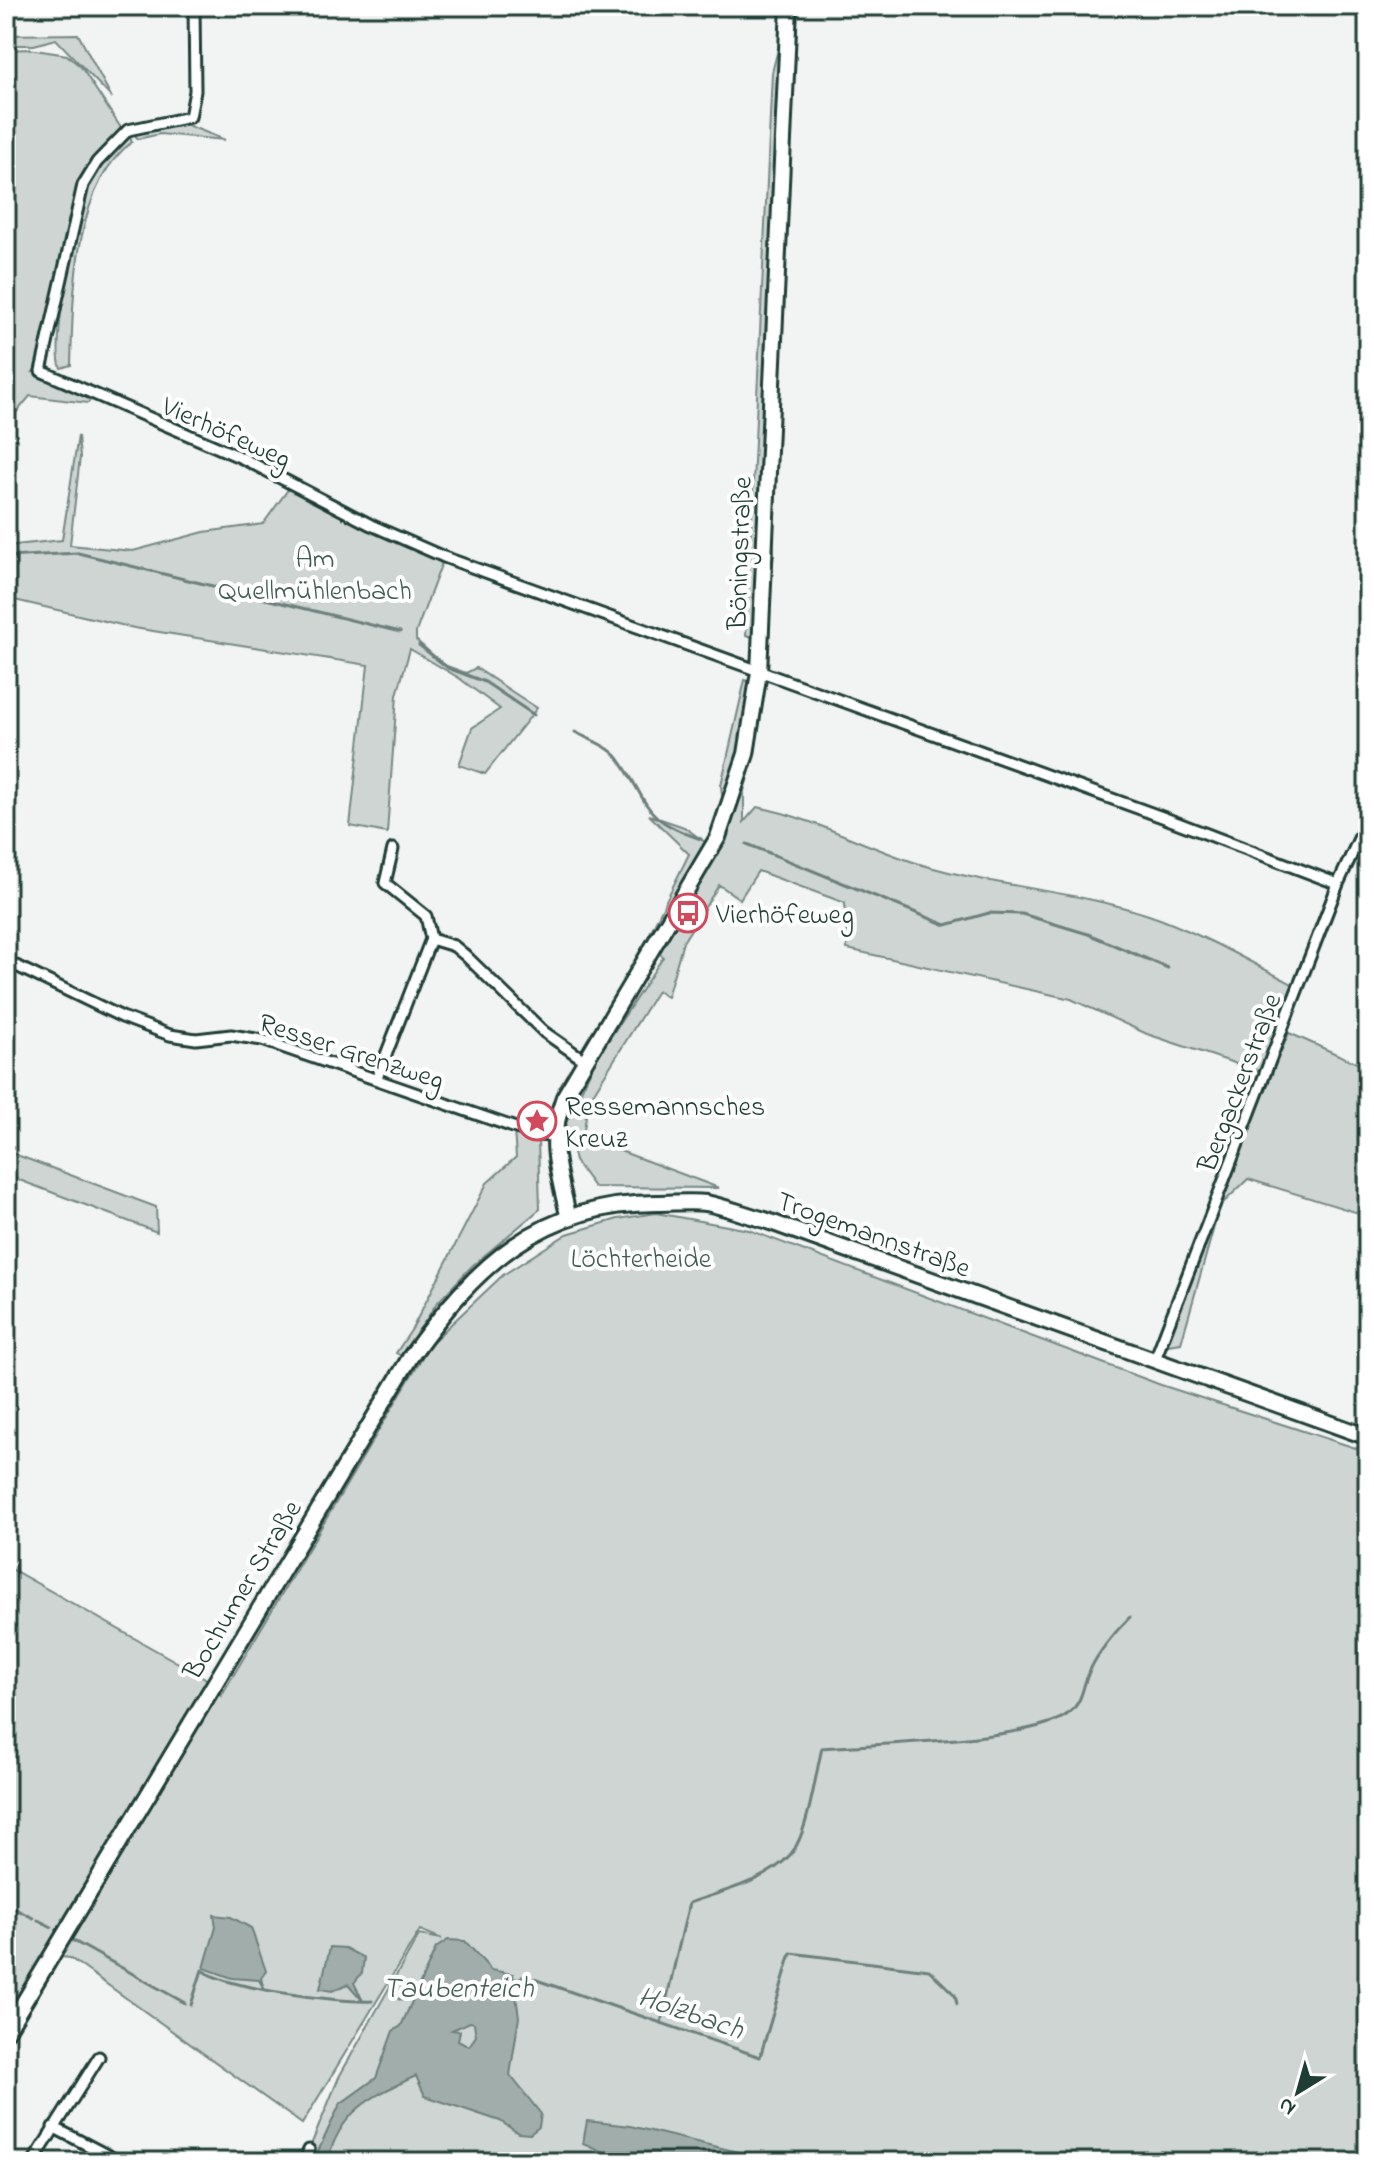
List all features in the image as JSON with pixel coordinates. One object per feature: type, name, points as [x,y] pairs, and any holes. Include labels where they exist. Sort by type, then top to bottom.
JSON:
[{"type":"main road","name":"Böningstraße","points":[[568,1215],[552,1136],[564,1097],[718,837],[746,754],[759,672],[789,6]]},
{"type":"main road","name":"Trogemannstraße","points":[[568,1215],[635,1203],[705,1203],[765,1220],[1368,1437]]},
{"type":"main road","name":"Bochumer Straße","points":[[6,2032],[411,1356],[462,1290],[496,1259],[568,1215]]},
{"type":"street","name":"Vierhöfeweg","points":[[194,6],[195,91],[190,117],[128,130],[97,162],[83,185],[41,371],[242,458],[371,525],[444,557],[1165,818],[1338,884]]},
{"type":"street","name":"Bergackerstraße","points":[[1154,1362],[1338,884],[1368,819]]},
{"type":"street","points":[[377,1078],[431,939],[426,916],[385,883],[393,849]]},
{"type":"street","points":[[431,939],[454,946],[544,1032],[587,1062]]},
{"type":"street","name":"Resser Grenzweg","points":[[6,961],[122,1017],[170,1035],[196,1039],[231,1035],[262,1040],[536,1135],[552,1136]]},
{"type":"street","points":[[33,2162],[99,2057]]},
{"type":"street","points":[[53,2127],[120,2162]]},
{"type":"street","points":[[304,2162],[309,2150]]},
{"type":"green space","points":[[779,6],[798,6],[772,519],[774,553],[765,641],[746,635],[772,73],[783,29]]},
{"type":"green space","points":[[78,34],[112,98],[56,39],[34,45],[6,45],[6,35]]},
{"type":"green space","points":[[29,49],[67,55],[81,67],[121,128],[120,134],[90,164],[78,186],[37,367],[33,372],[41,371],[95,395],[88,403],[30,396],[6,425],[6,50]]},
{"type":"green space","points":[[182,123],[225,140],[160,134],[138,139],[133,133]]},
{"type":"green space","points":[[129,135],[132,142],[113,161],[98,186],[87,214],[76,276],[71,365],[61,368],[59,331],[62,303],[86,190],[100,165]]},
{"type":"green space","name":"Am Quellmühlenbach","points":[[78,436],[80,457],[70,545],[133,551],[204,532],[263,524],[292,484],[444,557],[416,632],[416,640],[444,665],[466,673],[476,668],[537,708],[485,774],[459,765],[472,728],[500,709],[459,678],[410,649],[397,695],[387,833],[350,826],[368,665],[134,628],[6,598],[6,546],[62,540]]},
{"type":"green space","points":[[745,680],[765,686],[755,753],[744,791],[744,822],[757,807],[778,812],[923,865],[1101,902],[1160,919],[1212,942],[1296,986],[1279,1025],[1264,1073],[1147,1034],[1071,999],[847,949],[845,903],[758,871],[740,899],[719,885],[683,942],[667,997],[657,991],[588,1102],[583,1137],[719,1188],[594,1187],[575,1161],[566,1123],[595,1061],[663,957],[647,939],[689,854],[649,815],[684,827],[716,850],[726,832],[721,785]]},
{"type":"green space","points":[[1289,1033],[1368,1068],[1368,1216],[1248,1179],[1220,1206],[1181,1343],[1161,1346],[1219,1175],[1264,1091]]},
{"type":"green space","points":[[514,1131],[538,1140],[540,1209],[472,1266],[436,1304],[403,1357],[396,1353],[412,1329],[487,1183],[516,1157]]},
{"type":"green space","points":[[6,1151],[156,1207],[157,1232],[6,1175]]},
{"type":"green space","name":"Löchterheide","points":[[656,1213],[749,1230],[1161,1385],[1368,1452],[1368,2162],[304,2162],[339,2077],[419,1935],[442,1939],[420,1930],[302,2124],[70,1958],[43,1955],[6,2022],[6,1566],[205,1678],[221,1696],[430,1344],[503,1275],[567,1234],[618,1219]]},
{"type":"water","points":[[214,1915],[231,1917],[251,1928],[266,1971],[261,1978],[264,1989],[259,1980],[232,1978],[204,1968],[216,1927]]},
{"type":"water","name":"Taubenteich","points":[[448,1940],[465,1941],[491,1970],[513,1974],[519,2017],[510,2075],[541,2114],[539,2127],[530,2134],[518,2133],[500,2121],[425,2096],[416,2076],[360,2107],[340,2129],[327,2162],[313,2162],[340,2104],[376,2078],[393,2031],[401,2026],[436,1948]],"holes":[[[474,2023],[476,2036],[469,2046],[458,2040],[460,2031],[452,2030]]]},
{"type":"water","points":[[330,1947],[345,1948],[364,1958],[362,1973],[354,1983],[363,2001],[348,1984],[332,1991],[320,1989]]},
{"type":"water","points":[[587,2121],[630,2126],[742,2153],[753,2162],[603,2162],[603,2152],[583,2143]]},
{"type":"waterway","points":[[6,557],[78,553],[400,632]]},
{"type":"waterway","points":[[419,645],[448,668],[485,682],[534,715]]},
{"type":"waterway","points":[[575,732],[604,746],[618,758],[657,817],[681,832],[701,839]]},
{"type":"waterway","points":[[747,844],[946,925],[989,913],[1022,914],[1088,934],[1168,968]]},
{"type":"waterway","points":[[661,2023],[689,1903],[756,1879],[790,1855],[802,1834],[822,1748],[990,1735],[1051,1722],[1074,1708],[1098,1655],[1130,1617]]},
{"type":"waterway","name":"Holzbach","points":[[6,1904],[33,1918]]},
{"type":"waterway","name":"Holzbach","points":[[38,1920],[52,1927]]},
{"type":"waterway","name":"Holzbach","points":[[72,1940],[185,2003]]},
{"type":"waterway","name":"Holzbach","points":[[514,1980],[525,1976],[760,2057],[791,1953],[929,1970],[955,1995],[957,2004]]},
{"type":"waterway","name":"Holzbach","points":[[191,2005],[202,1970],[234,1983],[283,1993],[372,2001]]},
{"type":"waterway","name":"Holzbach","points":[[399,1999],[413,1998]]},
{"type":"place","name":"Vierhöfeweg","points":[[688,913]]},
{"type":"place","name":"Ressemannsches Kreuz","points":[[537,1121]]}]
